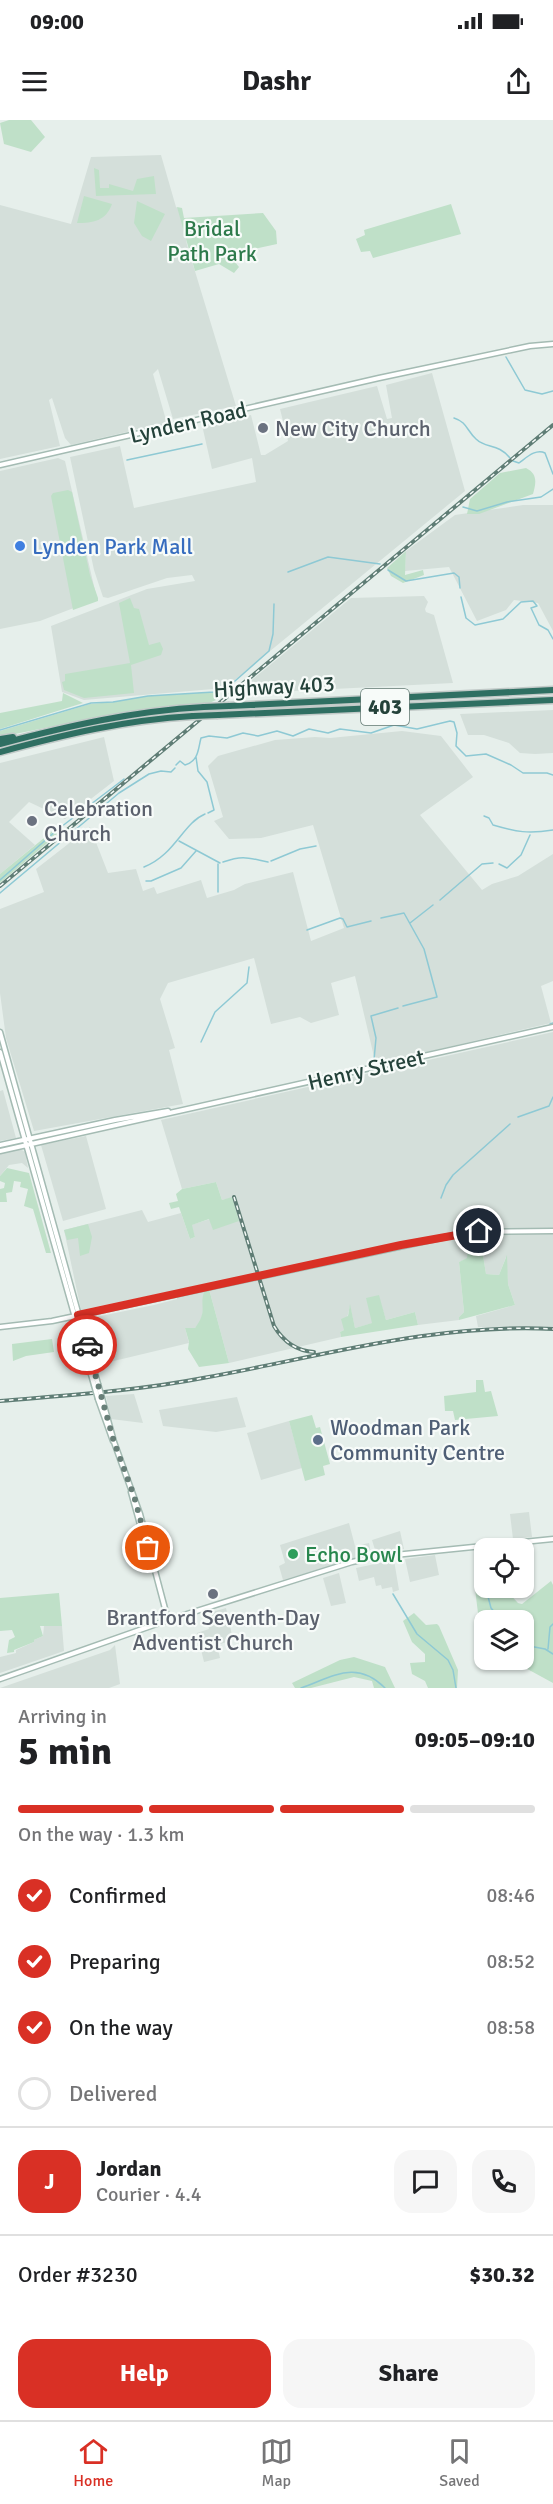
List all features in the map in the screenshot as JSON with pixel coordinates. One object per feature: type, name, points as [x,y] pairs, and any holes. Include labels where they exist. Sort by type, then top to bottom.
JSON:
[{"type":"highway","name":"Highway 403","points":[[0,744],[121,715],[204,707],[553,689]]},
{"type":"highway","name":"Highway 403","points":[[0,753],[112,724],[144,719],[553,700]]},
{"type":"highway","points":[[0,739],[37,734]]},
{"type":"main road","name":"Lynden Road","points":[[0,465],[379,378],[531,346],[553,344]]},
{"type":"main road","name":"Henry Street","points":[[0,1145],[31,1141],[178,1110],[553,1027]]},
{"type":"main road","points":[[0,1032],[76,1315]]},
{"type":"main road","points":[[0,1052],[100,1399],[131,1492],[168,1620]]},
{"type":"main road","name":"Henry Street","points":[[0,1150],[25,1142]]},
{"type":"main road","points":[[0,1327],[76,1315],[469,1232],[553,1231]]},
{"type":"main road","points":[[0,1679],[168,1620],[352,1562],[375,1557],[553,1539]]},
{"type":"shaded area","points":[[161,155],[176,207],[181,210],[187,245],[236,406],[173,419],[158,369],[153,374],[165,423],[71,445],[65,438],[52,398],[49,400],[60,446],[0,459],[0,205],[71,224],[91,157]]},
{"type":"shaded area","points":[[432,373],[465,491],[225,688],[84,700],[62,692],[51,626],[147,589],[195,581],[192,575],[167,578],[108,598],[103,597],[94,570],[70,457],[120,446],[134,508],[256,482],[252,458],[212,469],[202,425],[251,415],[261,455],[265,455],[288,441],[280,409],[377,386],[387,419],[392,418],[386,385]]},
{"type":"shaded area","name":"Lynden Park Mall","points":[[58,458],[65,461],[97,599],[40,621],[0,629],[0,471]]},
{"type":"shaded area","points":[[523,505],[553,505],[553,631],[538,603],[514,600],[506,610],[477,621],[449,567],[405,571],[406,551],[455,515]]},
{"type":"shaded area","points":[[424,596],[428,602],[426,612],[434,615],[453,683],[235,694],[351,598]]},
{"type":"shaded area","points":[[553,710],[553,753],[535,754],[520,753],[509,743],[484,735],[468,735],[460,714]]},
{"type":"shaded area","points":[[402,731],[441,736],[473,777],[420,815],[482,890],[492,884],[518,876],[553,854],[553,981],[541,986],[551,1023],[406,1057],[375,1061],[355,976],[331,983],[339,1015],[311,1023],[300,1017],[271,1024],[254,958],[168,983],[160,999],[175,1048],[169,1050],[183,1104],[34,1131],[6,1038],[0,993],[0,909],[44,892],[36,869],[90,827],[108,873],[136,869],[143,891],[154,887],[157,894],[201,880],[207,898],[234,890],[245,884],[293,872],[311,941],[344,928],[313,825],[261,838],[229,839],[214,821],[223,817],[208,766],[218,756],[275,740],[330,738]]},
{"type":"shaded area","points":[[104,737],[114,781],[65,819],[29,802],[9,822],[35,845],[0,874],[0,763]]},
{"type":"shaded area","points":[[553,1032],[553,1328],[478,1327],[476,1316],[515,1305],[508,1284],[506,1257],[499,1275],[486,1274],[483,1255],[475,1244],[472,1245],[467,1259],[459,1262],[464,1312],[459,1320],[418,1325],[415,1312],[386,1320],[378,1295],[373,1323],[355,1328],[350,1306],[344,1330],[340,1332],[341,1337],[229,1363],[209,1289],[205,1284],[81,1310],[64,1230],[142,1210],[148,1222],[181,1213],[190,1239],[195,1237],[191,1225],[210,1219],[213,1229],[232,1198],[222,1200],[216,1182],[182,1189],[161,1120]]},
{"type":"shaded area","points":[[3,1090],[16,1138],[0,1141],[0,1091]]},
{"type":"shaded area","points":[[86,1136],[106,1209],[63,1221],[41,1145]]},
{"type":"shaded area","points":[[20,1149],[25,1152],[28,1168],[22,1163],[9,1165],[0,1176],[0,1153]]},
{"type":"shaded area","points":[[205,1290],[202,1320],[195,1328],[185,1328],[189,1343],[97,1365],[86,1319],[154,1305],[177,1299],[177,1296]]},
{"type":"shaded area","points":[[134,1394],[143,1423],[111,1419],[106,1396]]},
{"type":"shaded area","points":[[237,1397],[246,1427],[216,1432],[163,1426],[159,1410]]},
{"type":"shaded area","points":[[289,1421],[302,1468],[261,1480],[247,1433]]},
{"type":"shaded area","points":[[529,1512],[532,1537],[513,1538],[510,1514]]},
{"type":"shaded area","points":[[349,1523],[355,1546],[369,1543],[371,1554],[283,1580],[279,1566],[285,1563],[280,1545]]},
{"type":"shaded area","points":[[400,1531],[404,1549],[376,1553],[372,1540]]},
{"type":"shaded area","points":[[435,1555],[439,1575],[410,1582],[405,1559]]},
{"type":"shaded area","points":[[394,1560],[399,1590],[393,1592],[392,1587],[382,1589],[381,1585],[376,1586],[374,1577],[359,1581],[356,1568]]},
{"type":"shaded area","points":[[339,1573],[346,1603],[331,1606],[323,1578]]},
{"type":"shaded area","points":[[226,1608],[233,1640],[217,1645],[220,1658],[204,1662],[197,1633],[209,1629],[205,1614]]},
{"type":"shaded area","points":[[44,1626],[62,1626],[64,1651],[0,1673],[0,1657],[16,1653],[16,1650],[43,1636]]},
{"type":"shaded area","points":[[115,1645],[120,1684],[109,1688],[0,1688],[110,1650]]},
{"type":"green space","points":[[9,120],[31,120],[45,137],[31,152],[4,144],[0,123]]},
{"type":"green space","points":[[94,168],[99,170],[100,188],[109,188],[109,184],[133,191],[137,179],[154,176],[156,194],[96,196]]},
{"type":"green space","points":[[84,196],[112,204],[106,214],[98,220],[77,223]]},
{"type":"green space","points":[[137,201],[165,214],[151,241],[142,236],[134,223]]},
{"type":"green space","points":[[451,204],[461,234],[373,258],[370,251],[361,252],[356,239],[365,235],[364,230]]},
{"type":"green space","name":"Bridal Path Park","points":[[177,207],[182,208],[184,218],[263,213],[276,231],[277,244],[236,253],[231,257],[239,267],[234,273],[219,264],[195,271]]},
{"type":"green space","points":[[526,468],[534,476],[533,494],[479,514],[467,514],[470,499],[500,473]]},
{"type":"green space","points":[[68,490],[72,492],[90,575],[98,598],[98,601],[73,610],[51,496],[53,493]]},
{"type":"green space","points":[[406,551],[405,575],[423,570],[424,575],[403,583],[391,576],[387,568]]},
{"type":"green space","points":[[130,598],[134,608],[139,609],[149,645],[160,642],[163,649],[161,655],[131,665],[134,693],[84,698],[64,690],[62,682],[65,681],[65,674],[130,663],[119,603]]},
{"type":"green space","points":[[214,692],[216,700],[205,705],[124,712],[0,737],[0,731],[90,704],[148,696]]},
{"type":"green space","points":[[63,693],[83,703],[0,729],[0,713],[62,701]]},
{"type":"green space","points":[[55,829],[59,833],[0,883],[0,874]]},
{"type":"green space","points":[[7,1168],[29,1173],[51,1253],[46,1253],[33,1209],[24,1206],[28,1189],[20,1187],[21,1182],[14,1181],[12,1192],[6,1193],[7,1202],[0,1202],[0,1189],[4,1188],[5,1183],[0,1181],[0,1176]]},
{"type":"green space","points":[[216,1182],[222,1200],[232,1197],[239,1221],[213,1230],[209,1219],[192,1225],[195,1237],[190,1239],[179,1207],[171,1209],[169,1203],[178,1201],[176,1194],[182,1189]]},
{"type":"green space","points":[[88,1224],[92,1237],[89,1253],[80,1256],[78,1238],[67,1240],[64,1230]]},
{"type":"green space","points":[[476,1244],[483,1255],[486,1274],[499,1275],[507,1255],[508,1284],[515,1305],[459,1320],[464,1312],[459,1262],[467,1258],[468,1249]]},
{"type":"green space","points":[[209,1289],[229,1363],[199,1367],[188,1349],[189,1342],[185,1328],[195,1328],[199,1322],[203,1295],[205,1290]]},
{"type":"green space","points":[[379,1295],[386,1320],[415,1312],[418,1325],[341,1337],[340,1332],[344,1330],[341,1319],[348,1316],[350,1304],[355,1328],[372,1323],[366,1298]]},
{"type":"green space","points":[[52,1339],[54,1352],[26,1356],[13,1361],[12,1344]]},
{"type":"green space","points":[[476,1380],[483,1380],[485,1392],[491,1391],[498,1416],[455,1420],[453,1411],[445,1411],[444,1396],[476,1392]]},
{"type":"green space","points":[[312,1415],[316,1428],[320,1427],[330,1464],[323,1466],[325,1475],[305,1481],[289,1421]]},
{"type":"green space","points":[[551,1581],[553,1585],[553,1683],[529,1670],[534,1670],[534,1610],[478,1610],[476,1598],[513,1598],[522,1604],[530,1598],[534,1598],[534,1594]]},
{"type":"green space","points":[[59,1593],[62,1626],[40,1626],[43,1636],[14,1652],[7,1653],[9,1640],[15,1637],[12,1630],[0,1631],[0,1598]]},
{"type":"green space","points":[[414,1613],[426,1625],[437,1624],[439,1626],[458,1670],[457,1688],[428,1688],[425,1681],[412,1674],[410,1663],[425,1662],[425,1654],[412,1642],[403,1621]]},
{"type":"green space","points":[[354,1657],[385,1667],[395,1688],[374,1688],[372,1681],[354,1677],[311,1688],[295,1688],[292,1683],[340,1660]]},
{"type":"waterway","points":[[506,357],[525,390],[542,394],[553,391]]},
{"type":"waterway","points":[[454,418],[464,424],[480,442],[501,450],[510,458]]},
{"type":"waterway","points":[[127,460],[202,444]]},
{"type":"waterway","points":[[513,461],[519,463],[531,454],[542,452],[545,453],[553,474]]},
{"type":"waterway","points":[[463,507],[477,511],[507,502],[541,497],[553,489]]},
{"type":"waterway","points":[[288,572],[328,557],[380,564]]},
{"type":"waterway","points":[[388,570],[406,581],[454,573],[459,577],[460,588]]},
{"type":"waterway","points":[[461,597],[466,618],[475,625],[503,619],[521,602],[533,601],[537,606],[531,608],[539,625],[548,630],[553,639]]},
{"type":"waterway","points":[[0,730],[91,703],[148,696],[214,692],[227,688],[269,651],[273,634],[274,604]]},
{"type":"waterway","points":[[176,765],[180,761],[185,765],[193,761],[201,738],[209,736],[227,738],[243,733],[258,736],[277,731],[293,736],[309,729],[328,733],[340,729],[371,733],[394,725],[417,729],[450,721],[454,722],[457,733],[456,746],[466,756],[486,754],[523,773],[553,775]]},
{"type":"waterway","points":[[196,757],[198,771],[207,782],[214,810],[208,813]]},
{"type":"waterway","points":[[0,893],[119,793],[149,774],[161,771],[171,772],[175,768]]},
{"type":"waterway","points":[[0,880],[57,830],[124,779]]},
{"type":"waterway","points":[[144,867],[164,855],[191,824],[205,814]]},
{"type":"waterway","points":[[484,816],[489,818],[493,825],[516,831],[553,830]]},
{"type":"waterway","points":[[499,864],[507,868],[521,855],[530,835]]},
{"type":"waterway","points":[[179,841],[220,863]]},
{"type":"waterway","points":[[271,861],[300,849],[316,846]]},
{"type":"waterway","points":[[146,881],[181,868],[196,851]]},
{"type":"waterway","points":[[223,862],[241,858],[268,862]]},
{"type":"waterway","points":[[440,900],[482,864],[493,863]]},
{"type":"waterway","points":[[218,864],[218,892]]},
{"type":"waterway","points":[[410,923],[433,905]]},
{"type":"waterway","points":[[381,918],[404,913],[424,949],[437,997],[403,1006]]},
{"type":"waterway","points":[[307,930],[340,918],[347,927],[371,921]]},
{"type":"waterway","points":[[201,1042],[215,1012],[247,983],[249,967]]},
{"type":"waterway","points":[[374,1060],[376,1038],[371,1016],[398,1008]]},
{"type":"waterway","points":[[518,1117],[549,1106],[553,1097]]},
{"type":"waterway","points":[[441,1198],[453,1175],[510,1124]]},
{"type":"waterway","points":[[393,1594],[417,1634],[448,1660],[453,1670],[456,1688]]},
{"type":"waterway","points":[[488,1598],[493,1610]]},
{"type":"waterway","points":[[548,1649],[550,1627],[553,1624]]},
{"type":"waterway","points":[[534,1647],[545,1649],[553,1654]]},
{"type":"waterway","points":[[301,1688],[334,1676],[354,1672],[374,1679],[385,1688]]},
{"type":"railway","points":[[0,886],[553,425]]},
{"type":"railway","points":[[234,1197],[274,1326],[291,1344],[301,1350],[314,1352]]},
{"type":"railway","points":[[0,1401],[153,1386],[420,1336],[464,1331],[553,1329]]},
{"type":"way so far","points":[[87,1345],[114,1442],[134,1496],[148,1548]]},
{"type":"place","name":"New City Church","points":[[263,428]]},
{"type":"place","name":"Lynden Park Mall","points":[[20,546]]},
{"type":"place","name":"Celebration Church","points":[[32,821]]},
{"type":"place","name":"Woodman Park Community Centre","points":[[318,1440]]},
{"type":"place","name":"Echo Bowl","points":[[293,1554]]},
{"type":"place","name":"Brantford Seventh-Day Adventist Church","points":[[213,1594]]},
{"type":"route","points":[[87,1345],[78,1315],[401,1245],[479,1231]]}]
